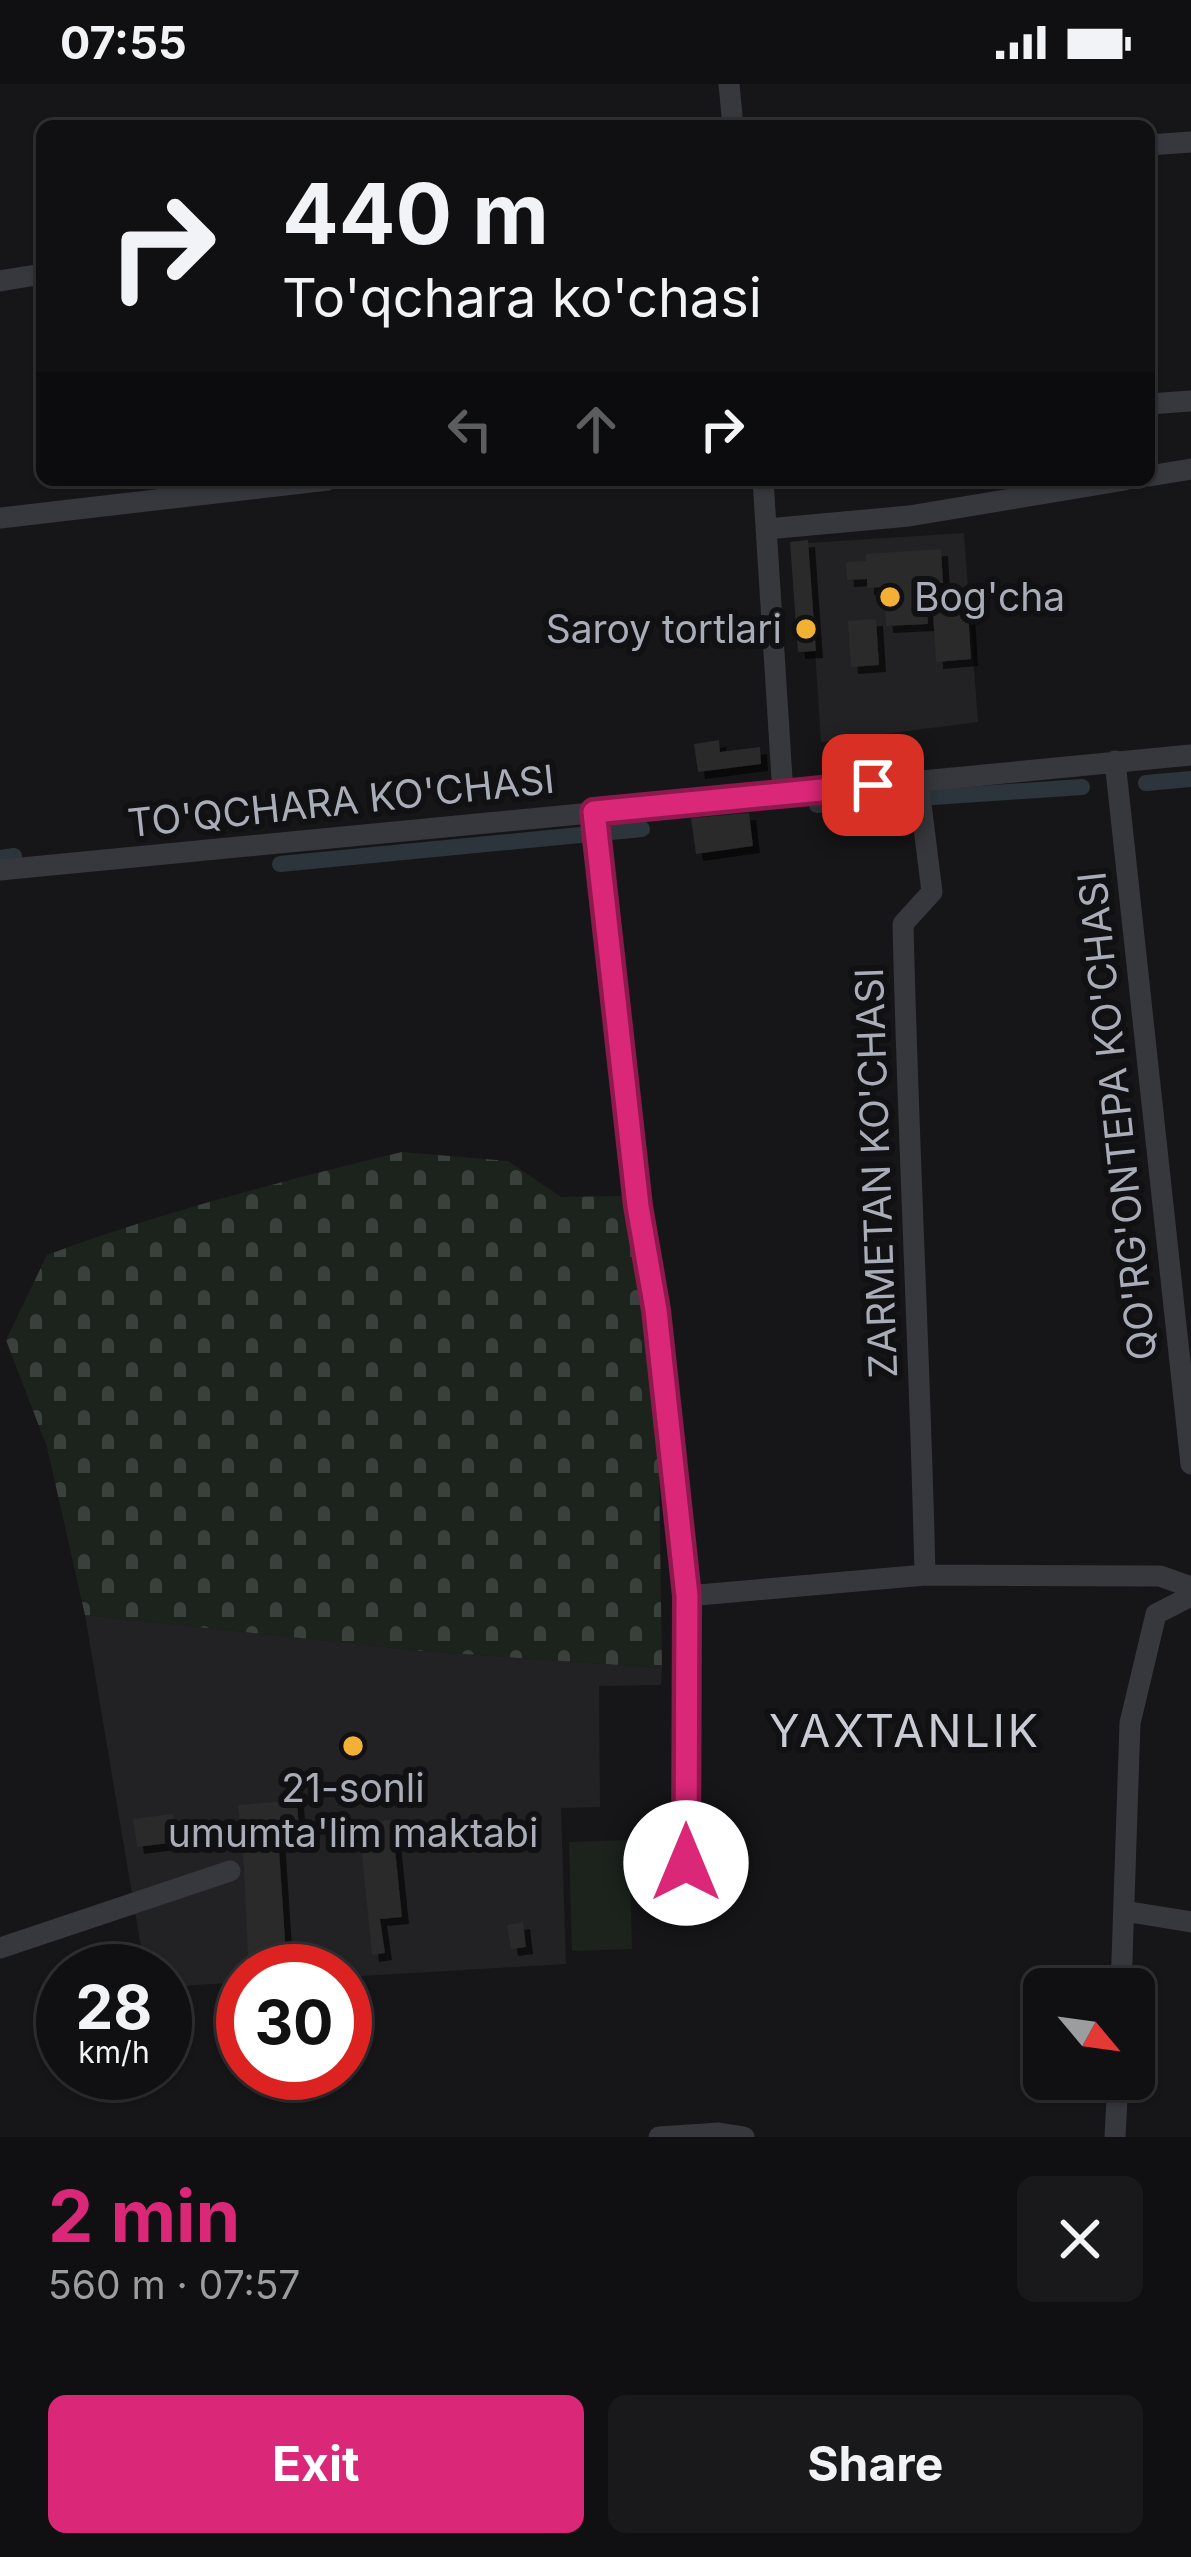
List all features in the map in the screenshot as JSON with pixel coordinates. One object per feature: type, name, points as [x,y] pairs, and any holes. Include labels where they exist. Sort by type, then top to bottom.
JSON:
[{"type":"street","points":[[729,84],[732,120]]},
{"type":"street","points":[[1155,145],[1191,142]]},
{"type":"street","points":[[0,281],[36,275]]},
{"type":"street","points":[[1155,404],[1191,401]]},
{"type":"street","points":[[1155,475],[1191,469]]},
{"type":"street","points":[[0,518],[276,486]]},
{"type":"street","points":[[763,486],[783,794]]},
{"type":"street","points":[[767,529],[909,516],[1088,486]]},
{"type":"street","name":"TO'QCHARA KO'CHASI","points":[[0,870],[1191,755]]},
{"type":"street","name":"QO'RG'ONTEPA KO'CHASI","points":[[1115,761],[1191,1463]]},
{"type":"street","name":"ZARMETAN KO'CHASI","points":[[918,780],[932,892],[903,924],[925,1575]]},
{"type":"street","points":[[594,812],[687,1596],[686,1907]]},
{"type":"street","points":[[687,1596],[925,1575],[1160,1576],[1191,1592]]},
{"type":"street","points":[[1122,1968],[1130,1723],[1156,1614],[1191,1592]]},
{"type":"street","points":[[0,1948],[230,1871]]},
{"type":"street","points":[[1124,1911],[1191,1922]]},
{"type":"street","points":[[1115,2137],[1117,2100]]},
{"type":"street","points":[[658,2137],[719,2133],[743,2137]]},
{"type":"shaded area","name":"Bog'cha","points":[[964,533],[978,722],[821,742],[808,543]]},
{"type":"shaded area","name":"21-sonli umumta'lim maktabi","points":[[85,1615],[421,1651],[662,1668],[661,1685],[599,1686],[600,1807],[561,1808],[566,1964],[372,1975],[372,1944],[216,1944],[216,1984],[192,1985],[192,1944],[140,1944]]},
{"type":"green space","points":[[402,1152],[508,1161],[561,1197],[626,1196],[658,1415],[662,1668],[421,1651],[85,1615],[47,1447],[6,1340],[47,1255],[223,1198]]},
{"type":"green space","points":[[629,1840],[632,1949],[572,1951],[569,1842]]},
{"type":"building","points":[[808,540],[816,651],[798,652],[790,542]]},
{"type":"building","points":[[941,549],[943,583],[925,584],[928,624],[886,626],[884,587],[867,588],[867,579],[847,580],[846,562],[866,561],[866,554]]},
{"type":"building","points":[[968,610],[971,659],[936,662],[933,613]]},
{"type":"building","points":[[876,619],[879,665],[851,667],[848,621]]},
{"type":"building","points":[[719,740],[720,752],[760,747],[761,764],[698,772],[694,744]]},
{"type":"building","points":[[749,813],[753,846],[696,854],[691,818]]},
{"type":"building","points":[[297,1800],[299,1831],[278,1834],[285,1944],[247,1944],[238,1805]]},
{"type":"building","points":[[173,1814],[177,1842],[137,1847],[133,1819]]},
{"type":"building","points":[[392,1820],[402,1917],[380,1919],[385,1953],[372,1955],[372,1944],[359,1823]]},
{"type":"building","points":[[523,1922],[526,1947],[511,1949],[507,1925]]},
{"type":"waterway","points":[[1146,783],[1191,779]]},
{"type":"waterway","points":[[817,805],[1082,787]]},
{"type":"waterway","points":[[280,864],[642,829]]},
{"type":"waterway","points":[[0,858],[14,856]]},
{"type":"place","name":"Bog'cha","points":[[890,597]]},
{"type":"place","name":"Saroy tortlari","points":[[806,629]]},
{"type":"place","name":"21-sonli umumta'lim maktabi","points":[[353,1746]]},
{"type":"district","name":"YAXTANLIK","points":[[905,1731]]},
{"type":"route","points":[[686,1863],[687,1596],[594,812],[873,785]]}]
